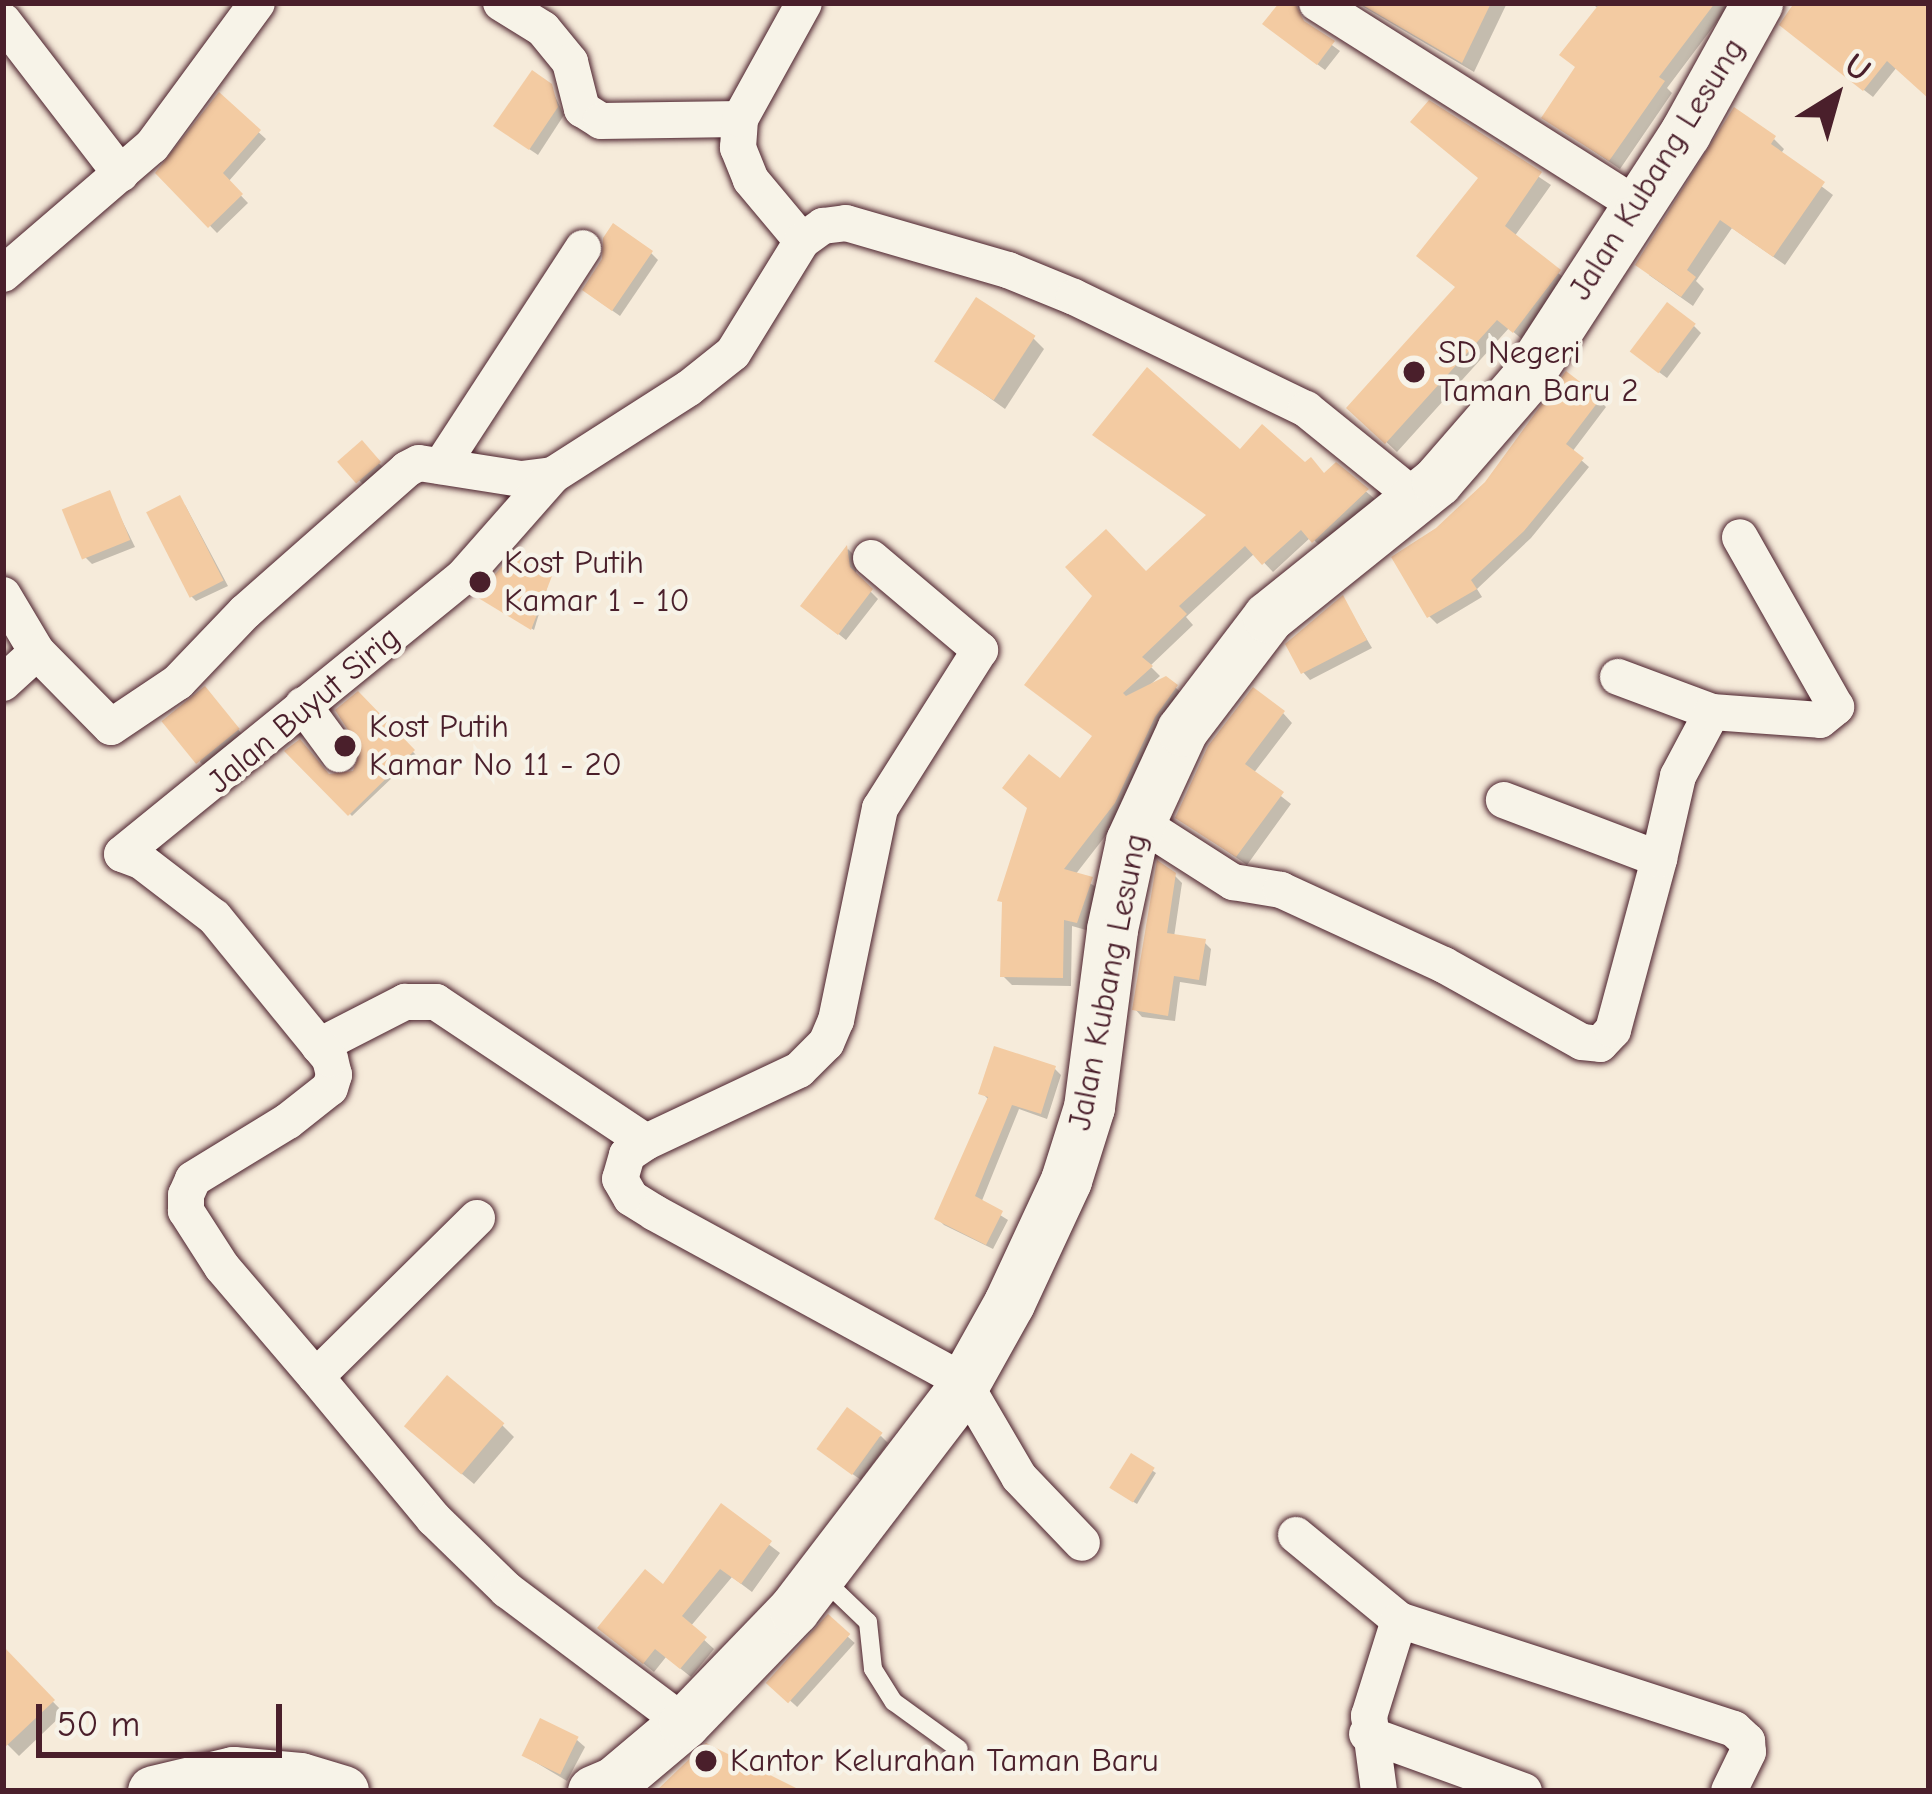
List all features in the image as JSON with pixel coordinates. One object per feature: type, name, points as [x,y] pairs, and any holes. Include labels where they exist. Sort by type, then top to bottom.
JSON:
[{"type":"street","points":[[3,274],[152,146],[257,3]]},
{"type":"street","points":[[501,3],[543,29],[570,62],[582,109],[601,122],[740,119]]},
{"type":"street","points":[[804,3],[740,119],[740,161],[802,241],[823,226],[846,224],[1008,270],[1074,297],[1306,409],[1417,499]]},
{"type":"street","points":[[1317,3],[1636,206]]},
{"type":"street","name":"Jalan Kubang Lesung","points":[[593,1791],[614,1782],[684,1723],[821,1577],[897,1481],[963,1382],[1033,1254],[1066,1180],[1090,1107],[1120,886],[1139,822],[1202,697],[1268,617],[1417,499],[1471,446],[1524,381],[1684,133],[1757,3]]},
{"type":"street","points":[[3,21],[121,174]]},
{"type":"street","name":"Jalan Buyut Sirig","points":[[319,1046],[214,916],[141,861],[122,854],[271,739],[303,705],[464,576],[553,475],[689,388],[733,353],[802,241]]},
{"type":"street","points":[[441,466],[583,248]]},
{"type":"street","points":[[3,595],[37,652],[111,727],[178,682],[245,612],[407,469],[419,463],[521,479],[553,475]]},
{"type":"street","points":[[1618,677],[1712,712],[1820,720],[1836,707],[1740,537]]},
{"type":"street","points":[[871,558],[980,650],[880,808],[836,1020],[826,1042],[799,1070],[646,1142],[619,1166],[620,1179],[631,1198],[963,1382],[1018,1477],[1082,1543]]},
{"type":"street","points":[[3,683],[37,652]]},
{"type":"street","points":[[303,705],[339,754]]},
{"type":"street","points":[[1139,822],[1233,882],[1281,890],[1444,965],[1593,1045],[1613,1030],[1678,776],[1712,712]]},
{"type":"street","points":[[1504,800],[1659,859]]},
{"type":"street","points":[[646,1142],[436,1002],[405,1002],[319,1046],[330,1059],[334,1075],[329,1088],[288,1121],[193,1179],[185,1195],[185,1211],[222,1267],[434,1519],[506,1590],[684,1723]]},
{"type":"street","points":[[316,1377],[477,1218]]},
{"type":"street","points":[[1296,1535],[1399,1621],[1734,1729],[1747,1741],[1748,1752],[1729,1791]]},
{"type":"street","points":[[1379,1791],[1367,1734],[1399,1621]]},
{"type":"street","points":[[1367,1734],[1524,1791]]},
{"type":"street","points":[[153,1791],[233,1772],[300,1778],[343,1791]]},
{"type":"lane","points":[[821,1577],[868,1622],[873,1669],[894,1702],[959,1749]]},
{"type":"building","points":[[1279,3],[1295,3],[1304,21],[1335,41],[1317,65],[1262,24]]},
{"type":"building","points":[[1359,3],[1491,3],[1462,63]]},
{"type":"building","points":[[1600,3],[1715,3],[1659,77],[1665,81],[1609,161],[1541,118],[1575,67],[1559,55]]},
{"type":"building","points":[[1794,3],[1929,3],[1929,99],[1887,61],[1863,91],[1779,25]]},
{"type":"building","points":[[532,70],[552,84],[558,107],[529,150],[493,126]]},
{"type":"building","points":[[219,92],[261,130],[223,173],[243,194],[208,228],[155,173]]},
{"type":"building","points":[[1429,100],[1542,172],[1505,226],[1561,270],[1513,333],[1497,320],[1385,444],[1346,408],[1455,287],[1416,256],[1478,178],[1410,122]]},
{"type":"building","points":[[1734,107],[1776,136],[1771,144],[1825,182],[1773,257],[1720,220],[1687,270],[1696,277],[1681,297],[1635,265]]},
{"type":"building","points":[[613,223],[653,251],[612,311],[582,290],[602,259],[603,238]]},
{"type":"building","points":[[976,297],[1036,336],[994,400],[934,362]]},
{"type":"building","points":[[1667,302],[1696,324],[1658,373],[1630,352]]},
{"type":"building","points":[[1147,367],[1240,449],[1262,424],[1305,462],[1311,457],[1324,473],[1336,462],[1369,489],[1312,543],[1301,530],[1262,565],[1245,546],[1179,606],[1187,614],[1142,657],[1153,666],[1123,693],[1126,696],[1166,676],[1178,685],[1155,717],[1115,803],[1064,869],[1093,877],[1077,923],[1064,920],[1063,978],[1000,977],[1002,902],[997,901],[1027,808],[1002,788],[1029,754],[1060,778],[1092,736],[1024,685],[1092,596],[1065,567],[1106,529],[1146,571],[1206,515],[1092,435]]},
{"type":"building","points":[[1566,371],[1601,398],[1566,444],[1584,458],[1524,531],[1471,580],[1477,589],[1427,618],[1391,557],[1436,528],[1485,482]]},
{"type":"building","points":[[362,440],[381,462],[356,484],[337,462]]},
{"type":"building","points":[[110,490],[130,540],[82,560],[62,509]]},
{"type":"building","points":[[180,495],[224,581],[190,598],[146,512]]},
{"type":"building","points":[[847,545],[850,567],[873,589],[838,635],[800,606]]},
{"type":"building","name":"Kost Putih Kamar 1 - 10","points":[[517,550],[552,576],[531,630],[475,596]]},
{"type":"building","points":[[1343,595],[1367,640],[1301,674],[1285,644]]},
{"type":"building","points":[[205,686],[240,729],[196,764],[161,721]]},
{"type":"building","points":[[1253,687],[1285,711],[1245,764],[1284,792],[1236,857],[1175,818],[1208,746]]},
{"type":"building","name":"Kost Putih Kamar No 11 - 20","points":[[358,691],[415,750],[348,816],[284,751],[300,739],[329,774],[353,771],[361,750],[335,710]]},
{"type":"building","points":[[1157,860],[1176,873],[1167,933],[1206,939],[1199,980],[1174,976],[1168,1016],[1132,1010]]},
{"type":"building","points":[[994,1046],[1056,1066],[1041,1114],[1012,1105],[975,1196],[1003,1211],[986,1245],[934,1219],[988,1097],[978,1094]]},
{"type":"building","points":[[447,1375],[504,1423],[461,1475],[404,1426]]},
{"type":"building","points":[[847,1407],[883,1433],[852,1475],[816,1449]]},
{"type":"building","points":[[1131,1453],[1155,1468],[1133,1503],[1109,1488]]},
{"type":"building","points":[[721,1503],[772,1541],[741,1584],[720,1569],[682,1616],[707,1637],[680,1669],[655,1649],[643,1664],[597,1628],[645,1569],[663,1584]]},
{"type":"building","points":[[828,1614],[850,1634],[788,1703],[766,1683]]},
{"type":"building","points":[[3,1646],[55,1700],[3,1749]]},
{"type":"building","points":[[540,1718],[579,1737],[560,1775],[522,1756]]},
{"type":"building","name":"Kantor Kelurahan Taman Baru","points":[[706,1743],[802,1791],[656,1791]]},
{"type":"place","name":"SD Negeri Taman Baru 2","points":[[1414,372]]},
{"type":"place","name":"Kost Putih Kamar 1 - 10","points":[[480,582]]},
{"type":"place","name":"Kost Putih Kamar No 11 - 20","points":[[345,746]]},
{"type":"place","name":"Kantor Kelurahan Taman Baru","points":[[706,1761]]}]
